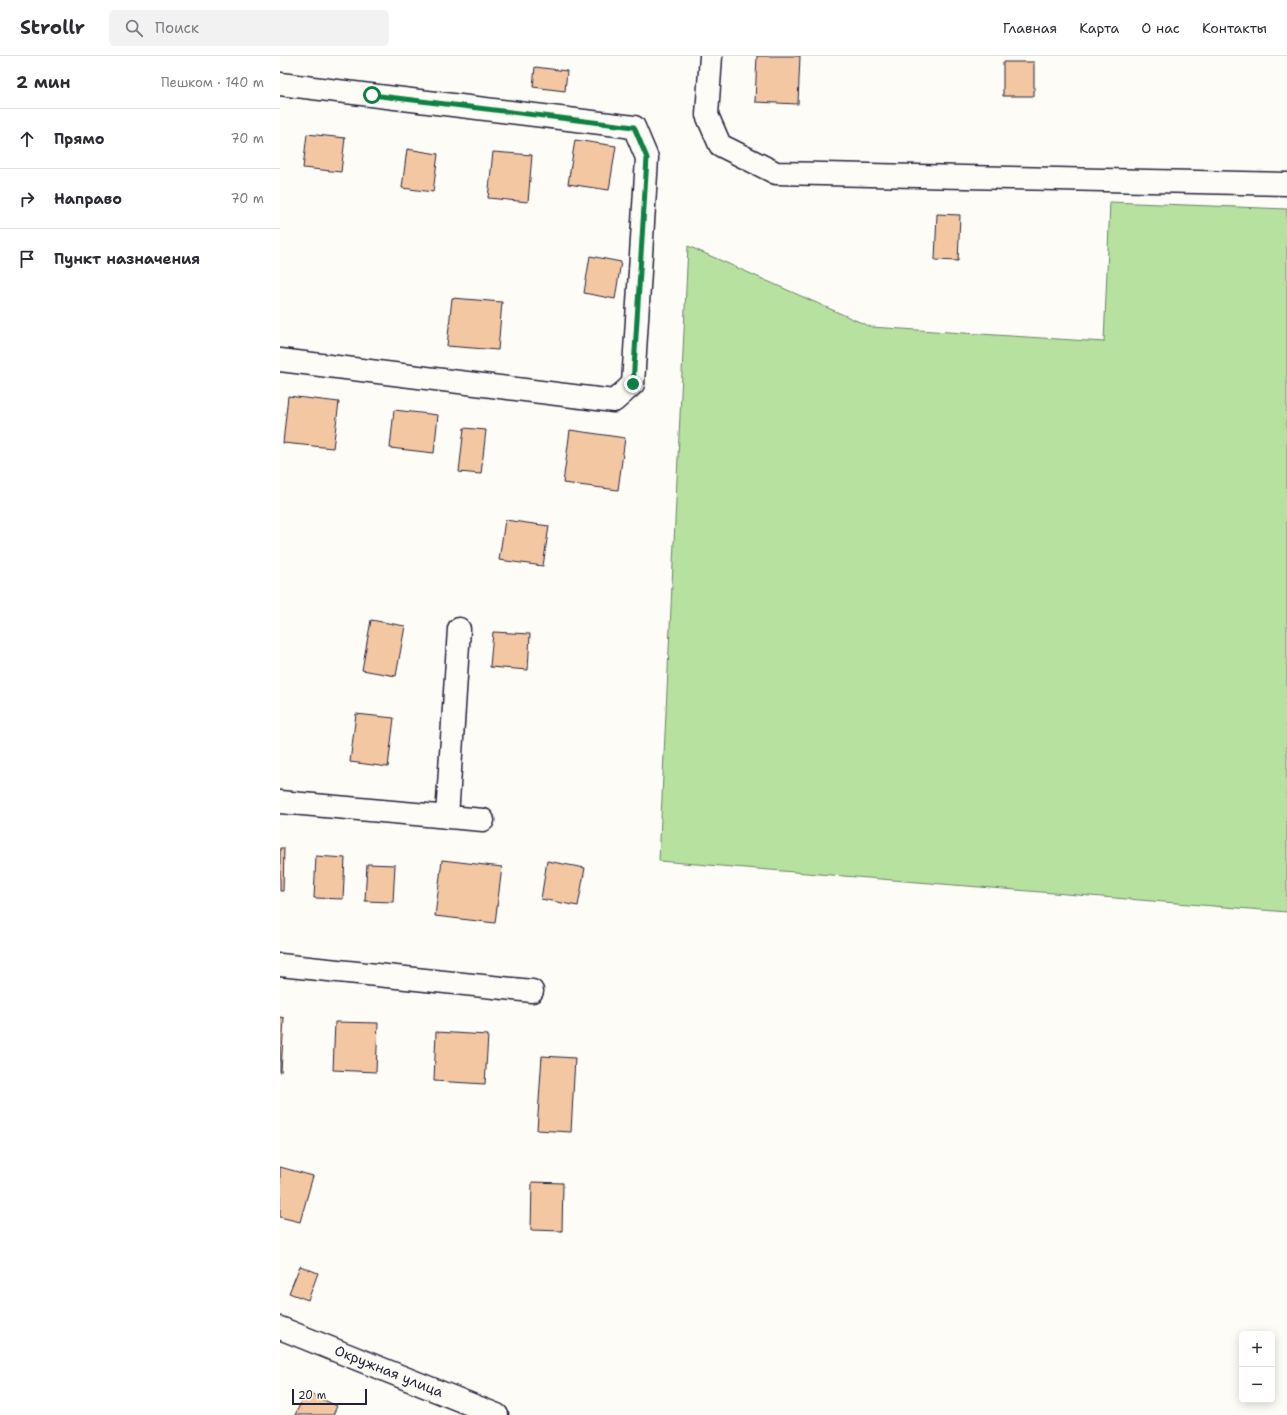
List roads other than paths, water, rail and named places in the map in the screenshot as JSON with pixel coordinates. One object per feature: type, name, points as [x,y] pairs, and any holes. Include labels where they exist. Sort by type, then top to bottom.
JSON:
[{"type":"street","points":[[711,56],[707,115],[720,145],[776,173],[1287,184]]},
{"type":"street","points":[[280,84],[634,127],[647,158],[633,384],[614,401],[280,360]]},
{"type":"street","points":[[448,817],[459,629]]},
{"type":"street","points":[[280,802],[483,820]]},
{"type":"street","points":[[280,965],[532,991]]},
{"type":"street","name":"Окружная улица","points":[[280,1328],[497,1415]]}]
